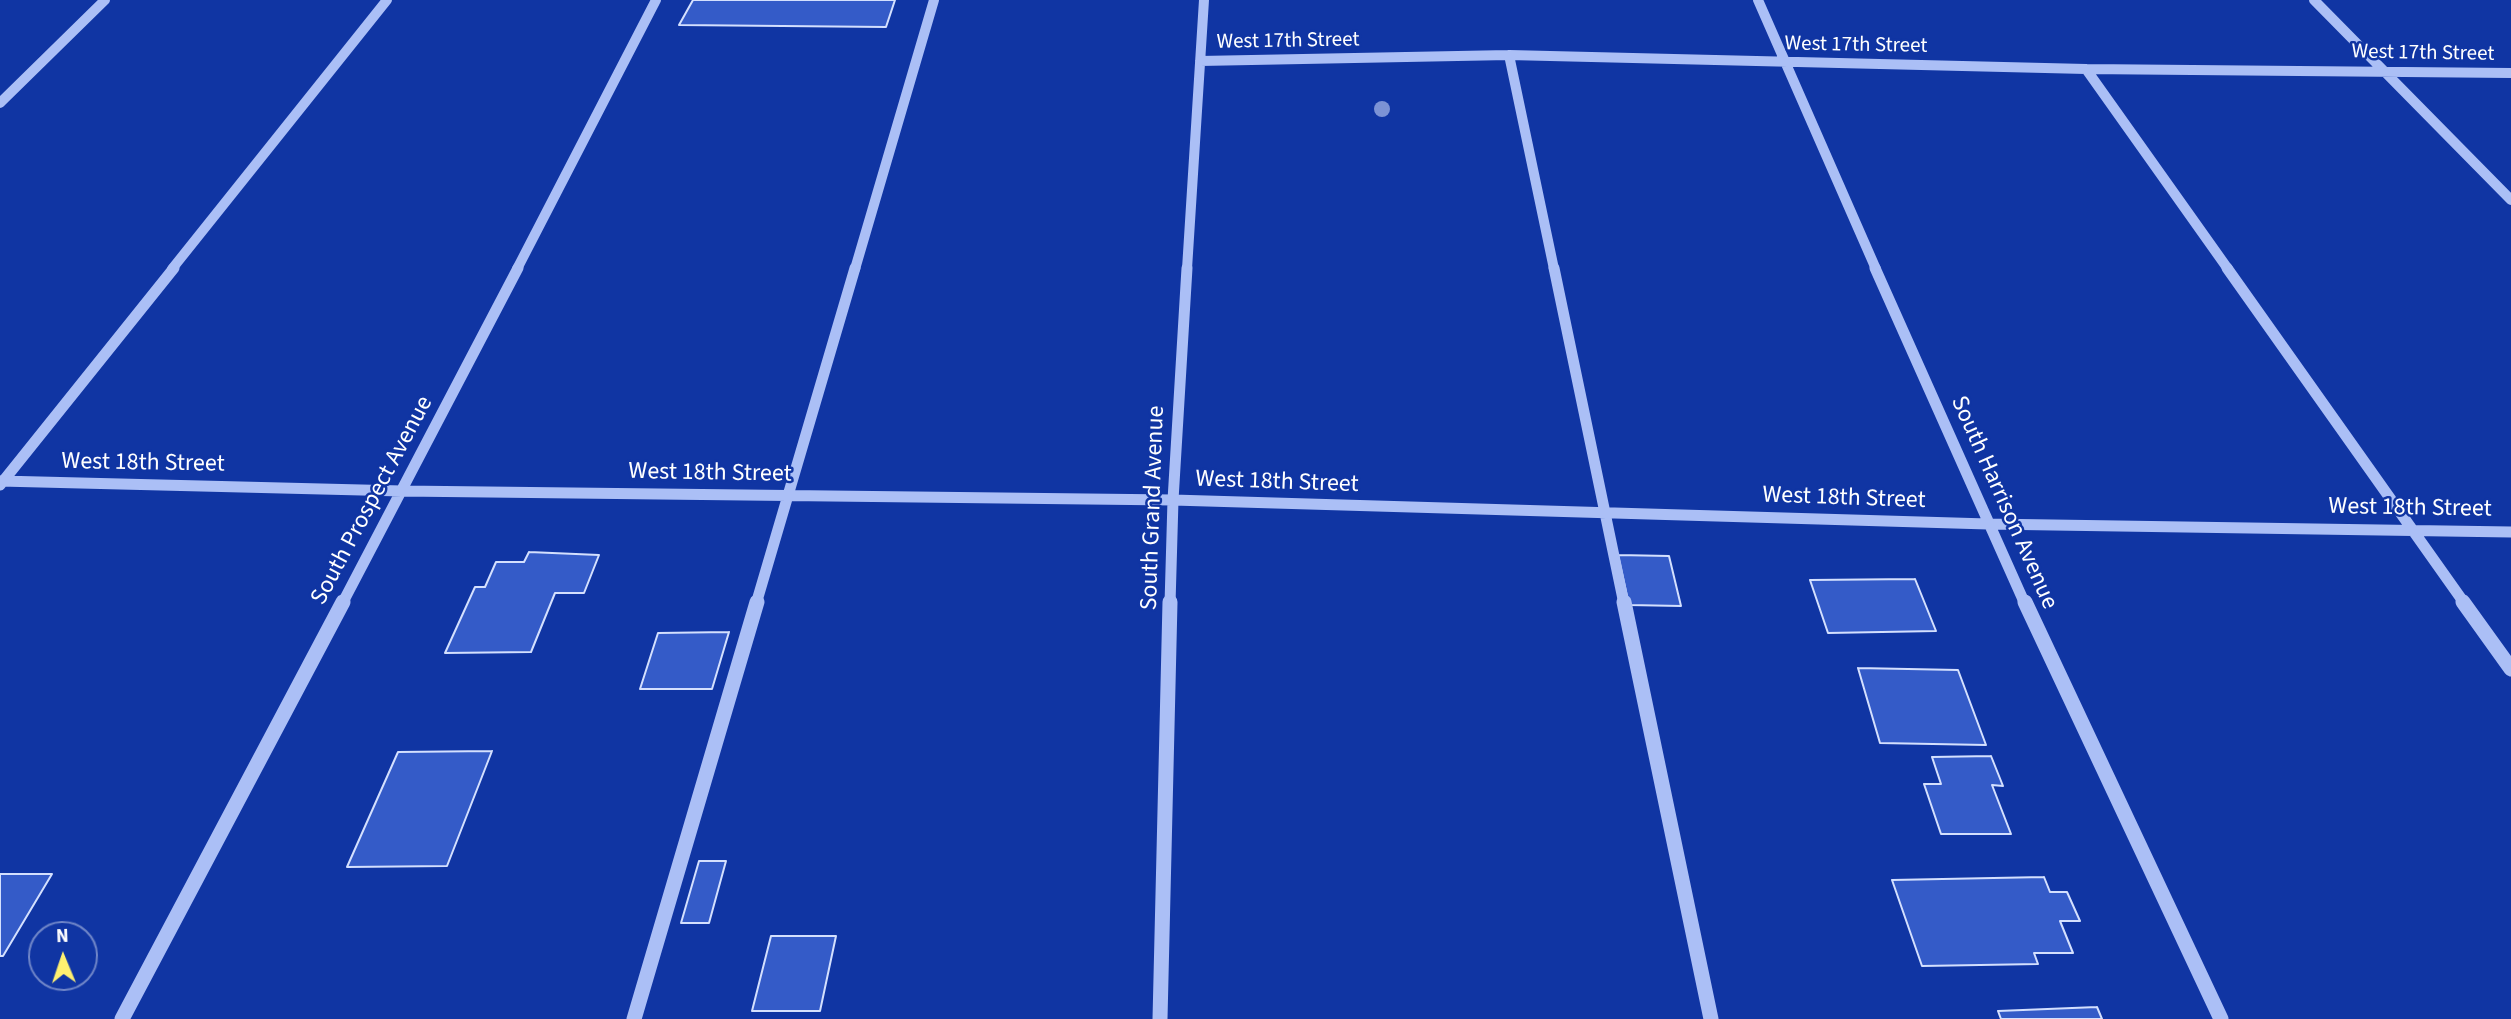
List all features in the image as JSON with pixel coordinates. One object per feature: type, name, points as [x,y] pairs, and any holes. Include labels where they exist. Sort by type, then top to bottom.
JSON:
[{"type":"street","points":[[0,103],[105,0]]},
{"type":"street","points":[[1,482],[387,0]]},
{"type":"street","name":"South Prospect Avenue","points":[[122,1019],[402,491],[656,0]]},
{"type":"street","points":[[634,1019],[934,0]]},
{"type":"street","name":"South Grand Avenue","points":[[1160,1019],[1173,500],[1204,0]]},
{"type":"street","name":"South Harrison Avenue","points":[[1758,0],[1988,524],[2221,1019]]},
{"type":"street","points":[[2314,0],[2511,200]]},
{"type":"street","points":[[1509,55],[1710,1019]]},
{"type":"street","name":"West 17th Street","points":[[1200,61],[1509,55],[2086,69],[2511,73]]},
{"type":"street","points":[[2086,69],[2511,669]]},
{"type":"street","name":"West 18th Street","points":[[1,482],[402,491],[1173,500],[1988,524],[2511,532]]},
{"type":"building","points":[[693,0],[895,0],[886,27],[679,25]]},
{"type":"building","points":[[529,552],[599,555],[584,593],[555,593],[531,652],[445,653],[475,587],[485,587],[496,562],[524,562]]},
{"type":"building","points":[[1618,555],[1669,556],[1681,606],[1629,605]]},
{"type":"building","points":[[1915,579],[1936,631],[1828,633],[1810,580]]},
{"type":"building","points":[[729,632],[712,689],[640,689],[658,633]]},
{"type":"building","points":[[1858,668],[1958,670],[1986,745],[1880,743]]},
{"type":"building","points":[[492,751],[447,866],[347,867],[398,752]]},
{"type":"building","points":[[1991,756],[2003,786],[1992,785],[2011,834],[1941,834],[1924,784],[1941,784],[1932,757]]},
{"type":"building","points":[[699,861],[726,861],[709,923],[681,923]]},
{"type":"building","points":[[0,874],[52,874],[3,956],[0,956]]},
{"type":"building","points":[[2044,877],[2050,892],[2067,892],[2080,921],[2060,921],[2073,953],[2034,953],[2038,964],[1922,966],[1892,880]]},
{"type":"building","points":[[771,936],[836,936],[820,1011],[752,1011]]},
{"type":"building","points":[[2097,1007],[2102,1019],[2001,1019],[1998,1011]]}]
